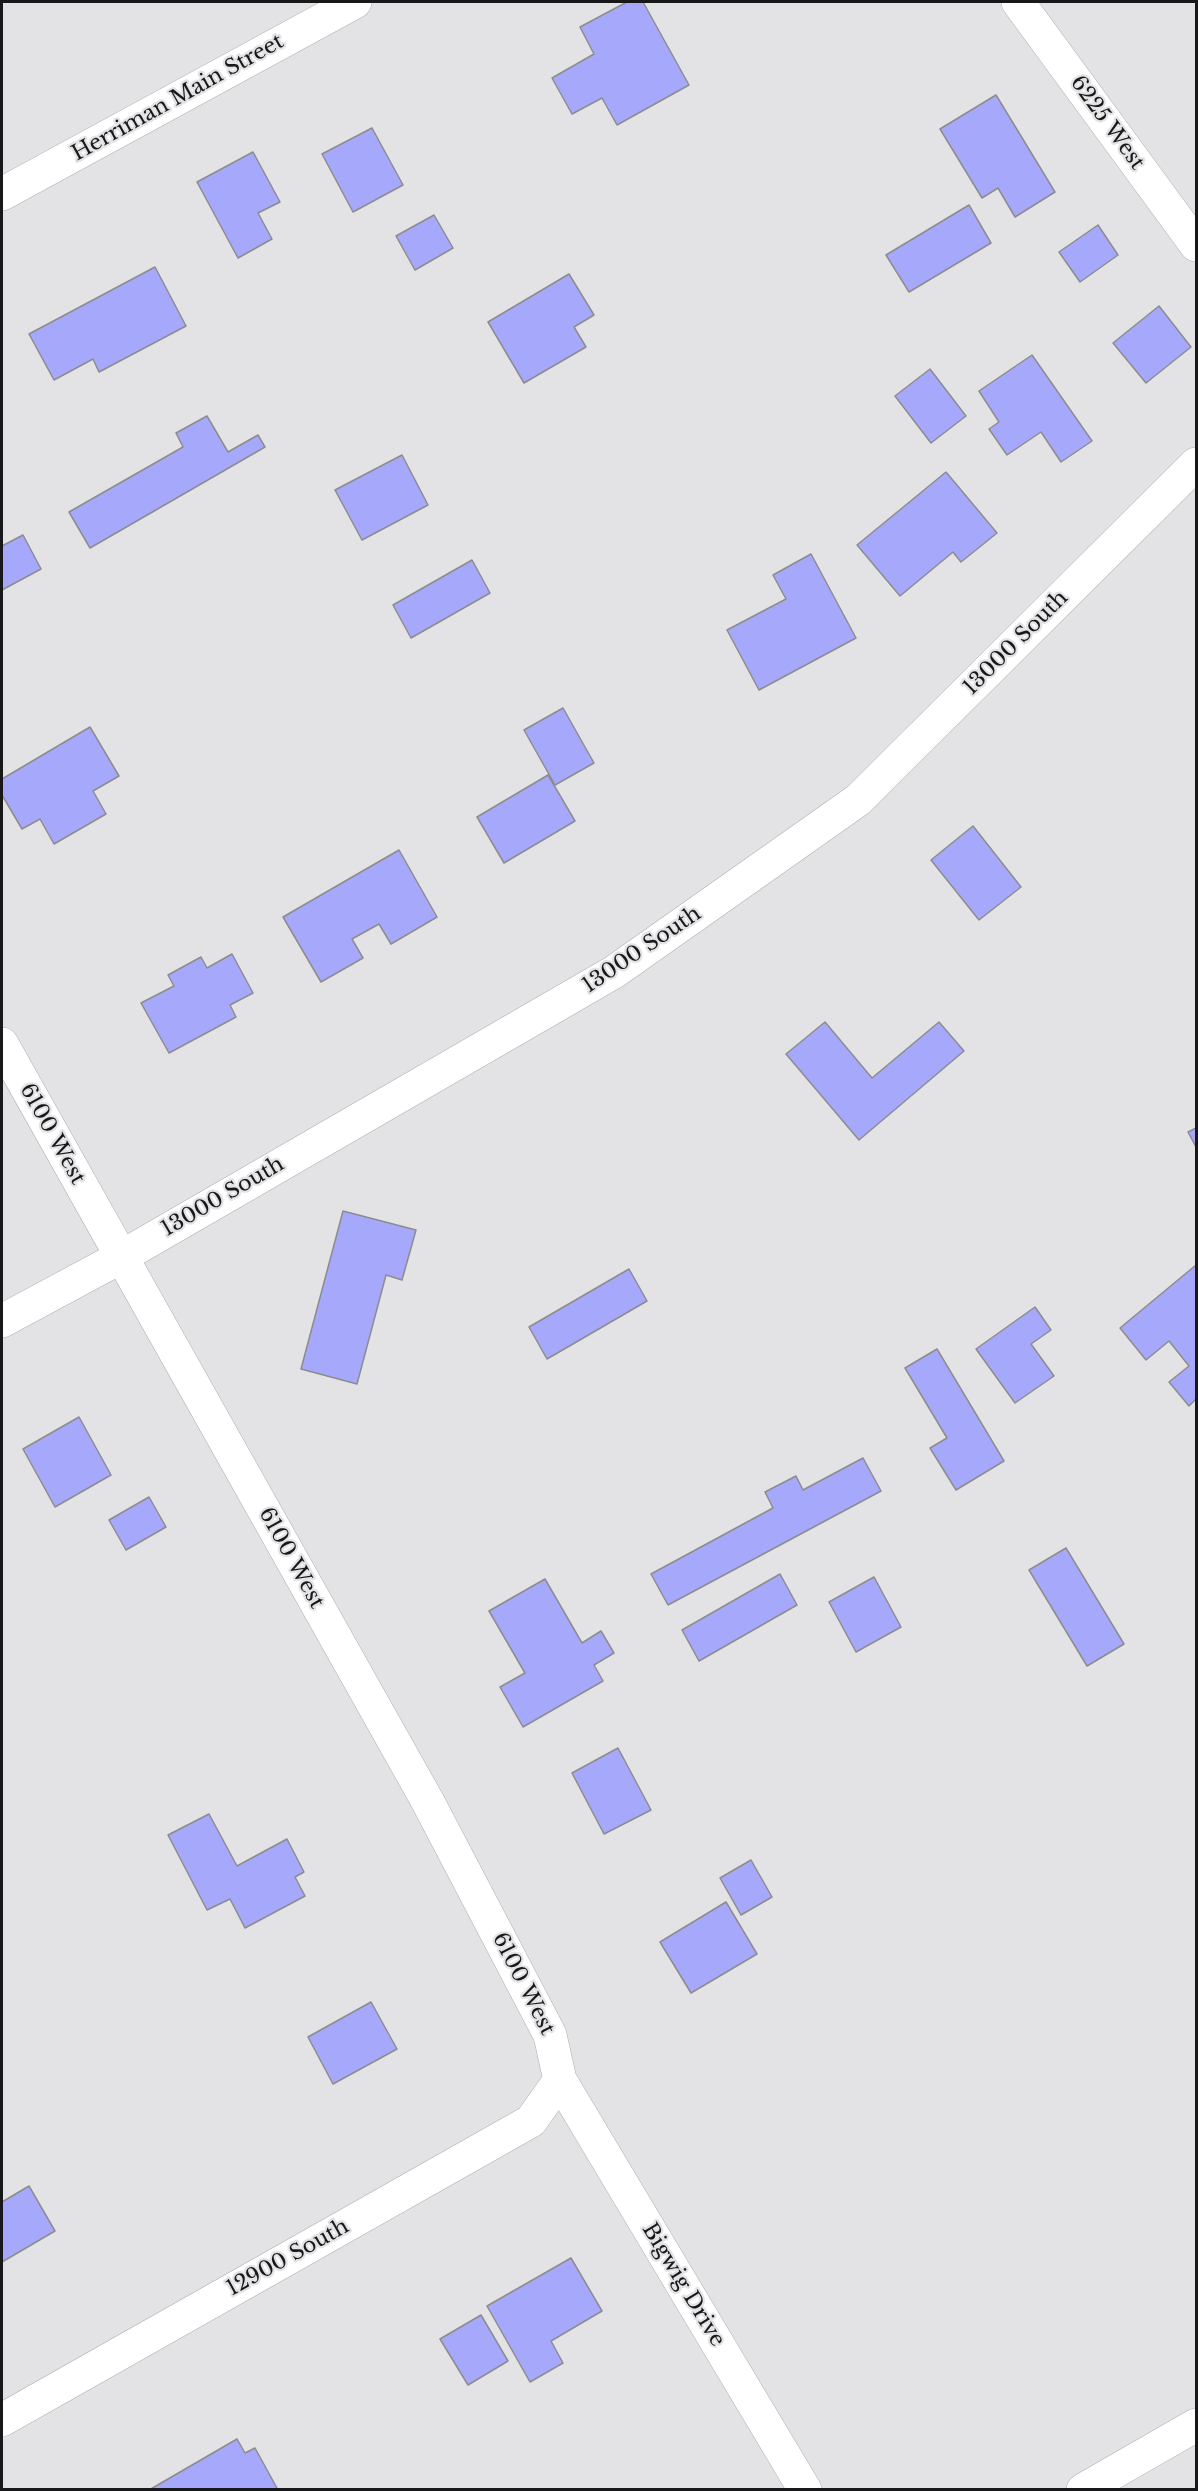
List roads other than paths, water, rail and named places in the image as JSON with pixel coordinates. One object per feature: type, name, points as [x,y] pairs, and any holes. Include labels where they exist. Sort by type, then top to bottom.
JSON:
[{"type":"street","name":"Herriman Main Street","points":[[2,194],[355,2]]},
{"type":"street","name":"6225 West","points":[[1018,2],[1197,245]]},
{"type":"street","name":"13000 South","points":[[2,1321],[121,1257],[614,972],[858,800],[1197,464]]},
{"type":"street","name":"6100 West","points":[[2,1044],[428,1802],[550,2035],[560,2080]]},
{"type":"street","name":"12900 South","points":[[2,2420],[531,2121],[560,2080]]},
{"type":"street","name":"Bigwig Drive","points":[[560,2080],[805,2490]]},
{"type":"street","points":[[1083,2490],[1197,2425]]}]
